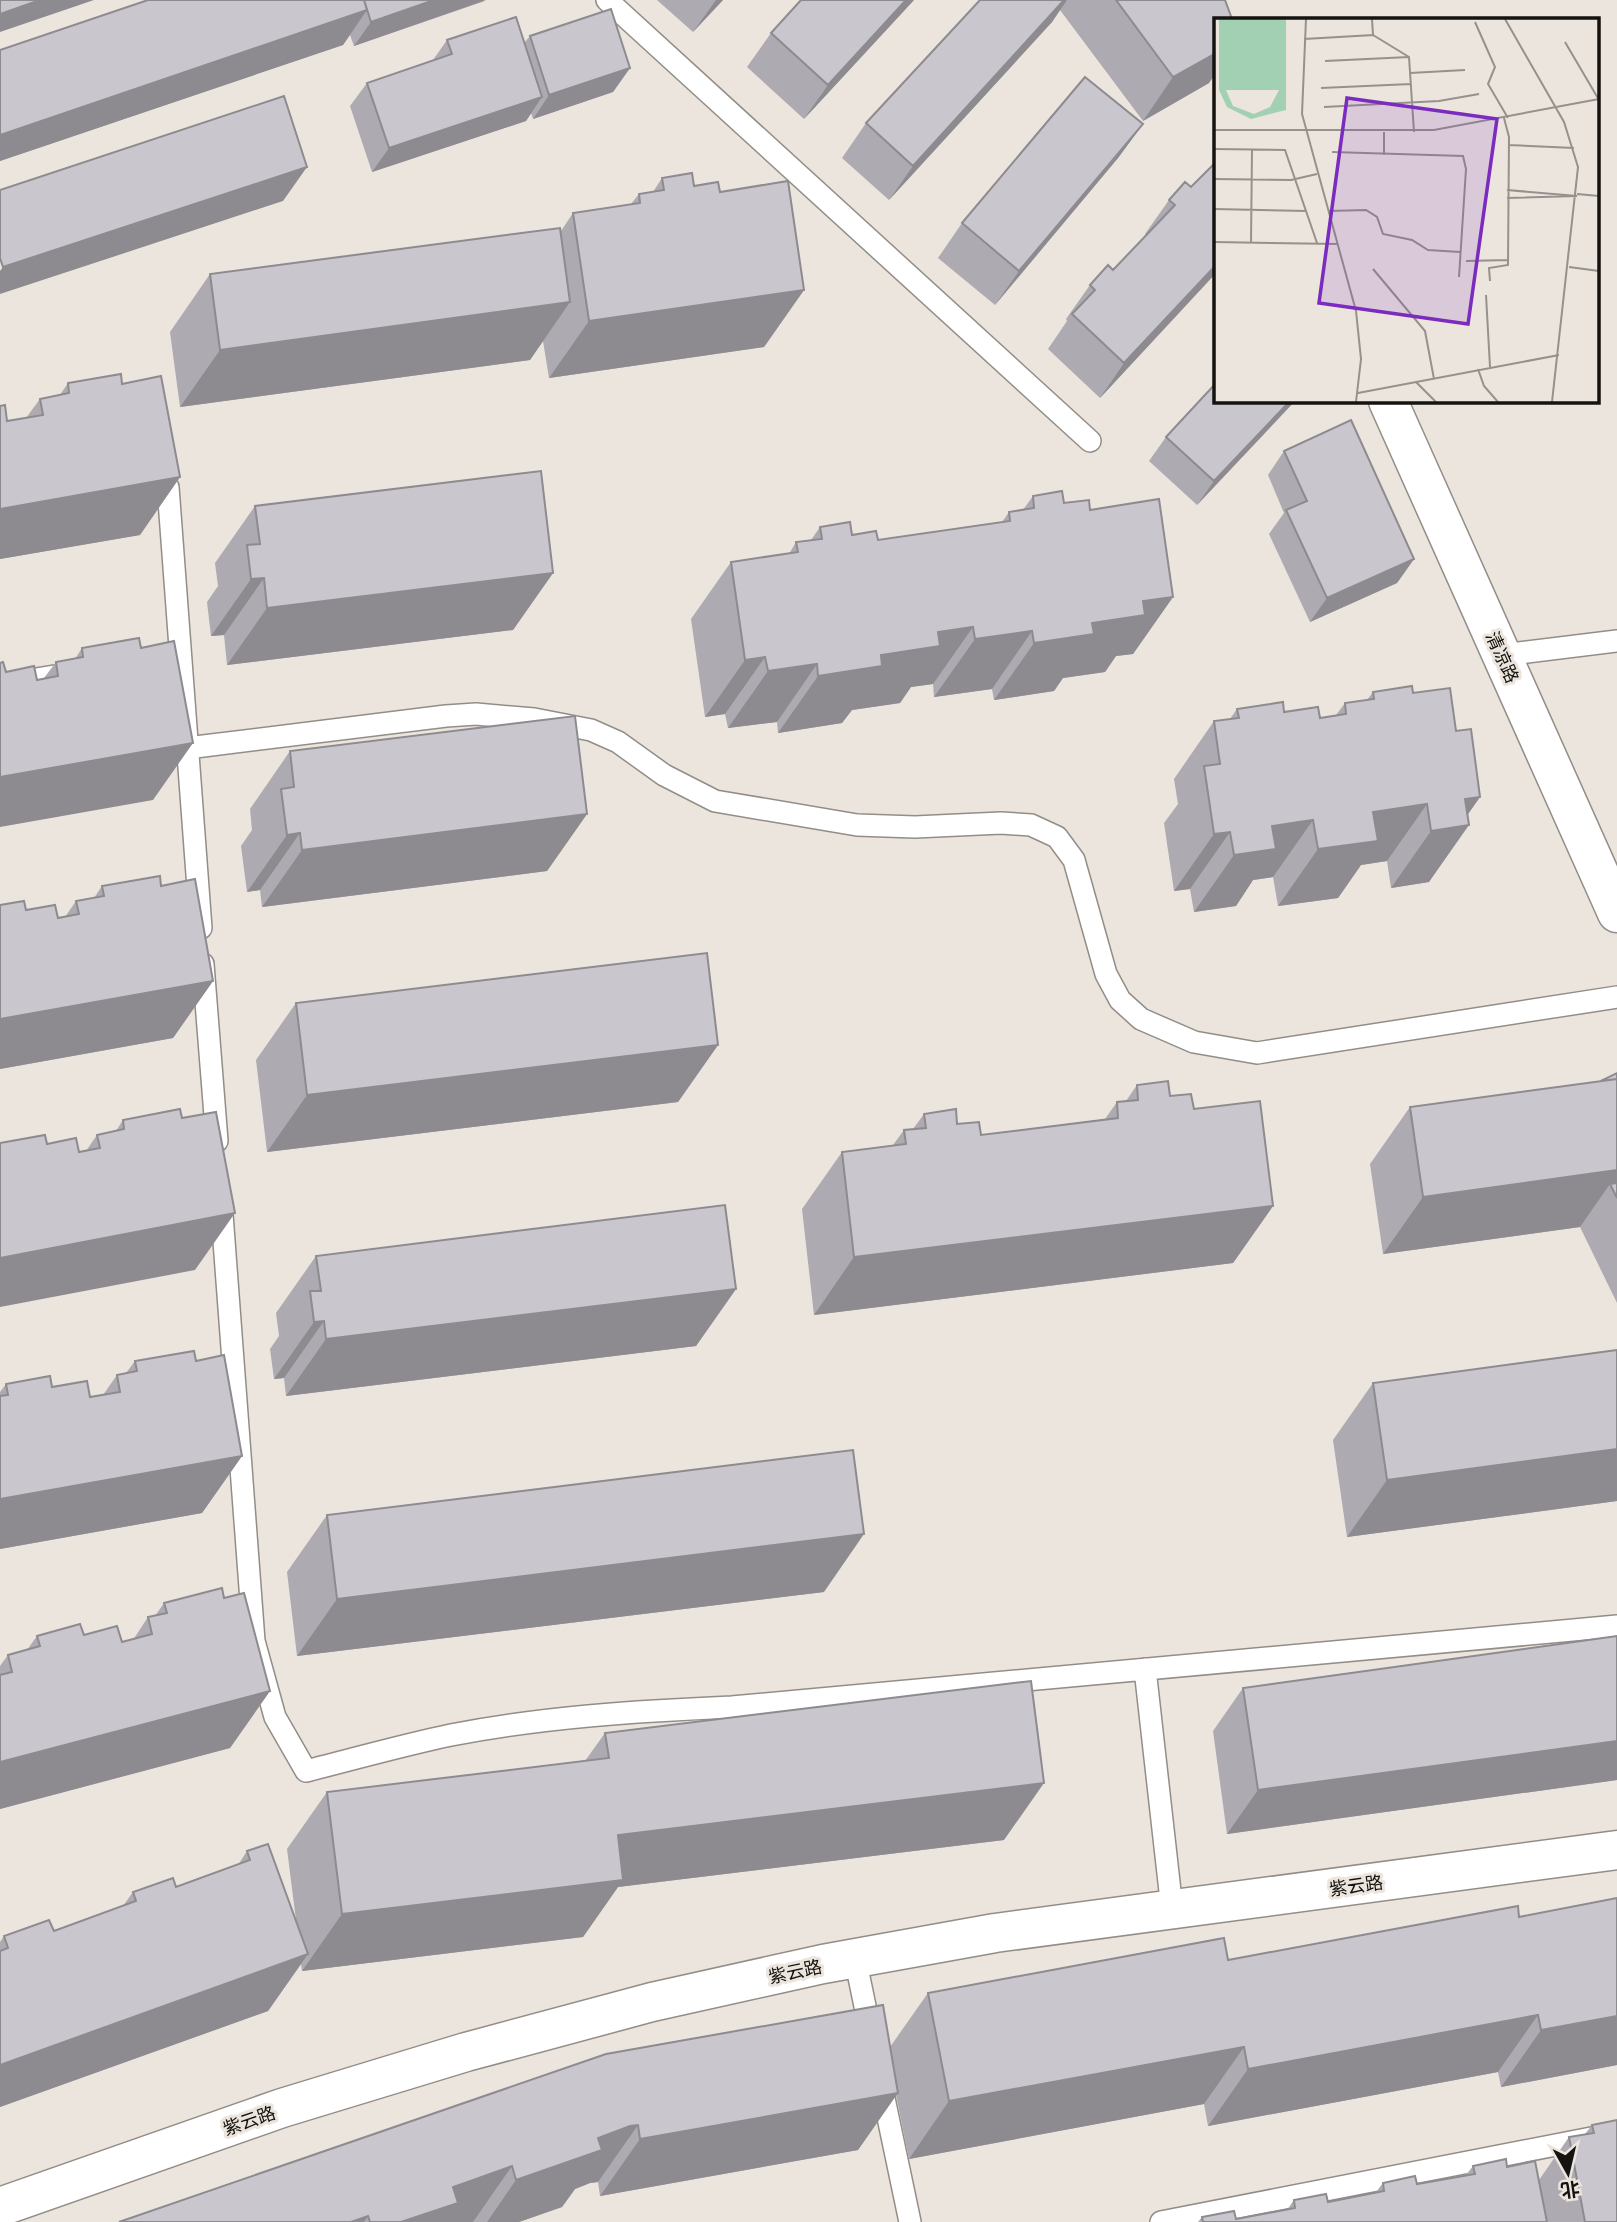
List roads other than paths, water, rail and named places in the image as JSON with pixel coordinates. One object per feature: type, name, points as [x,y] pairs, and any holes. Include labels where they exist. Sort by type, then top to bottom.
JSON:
[{"type":"street","name":"清凉路","points":[[1388,402],[1617,913]]},
{"type":"street","name":"紫云路","points":[[0,2207],[282,2108],[466,2052],[652,2002],[855,1958],[995,1933],[1617,1850]]},
{"type":"lane","points":[[607,0],[1090,441]]},
{"type":"lane","points":[[168,487],[254,1641],[275,1717],[306,1771],[450,1736],[543,1721],[638,1711],[732,1707],[1617,1626]]},
{"type":"lane","points":[[1502,655],[1617,640]]},
{"type":"lane","points":[[0,685],[88,670]]},
{"type":"lane","points":[[187,748],[456,715],[534,719],[591,730],[618,742],[664,775],[716,801],[858,825],[1031,825],[1058,838],[1074,860],[1107,974],[1120,1000],[1141,1019],[1167,1032],[1207,1044],[1257,1053],[1617,997]]},
{"type":"lane","points":[[1145,1669],[1172,1909]]},
{"type":"lane","points":[[855,1958],[910,2222]]},
{"type":"lane","points":[[1161,2222],[1617,2133]]}]
